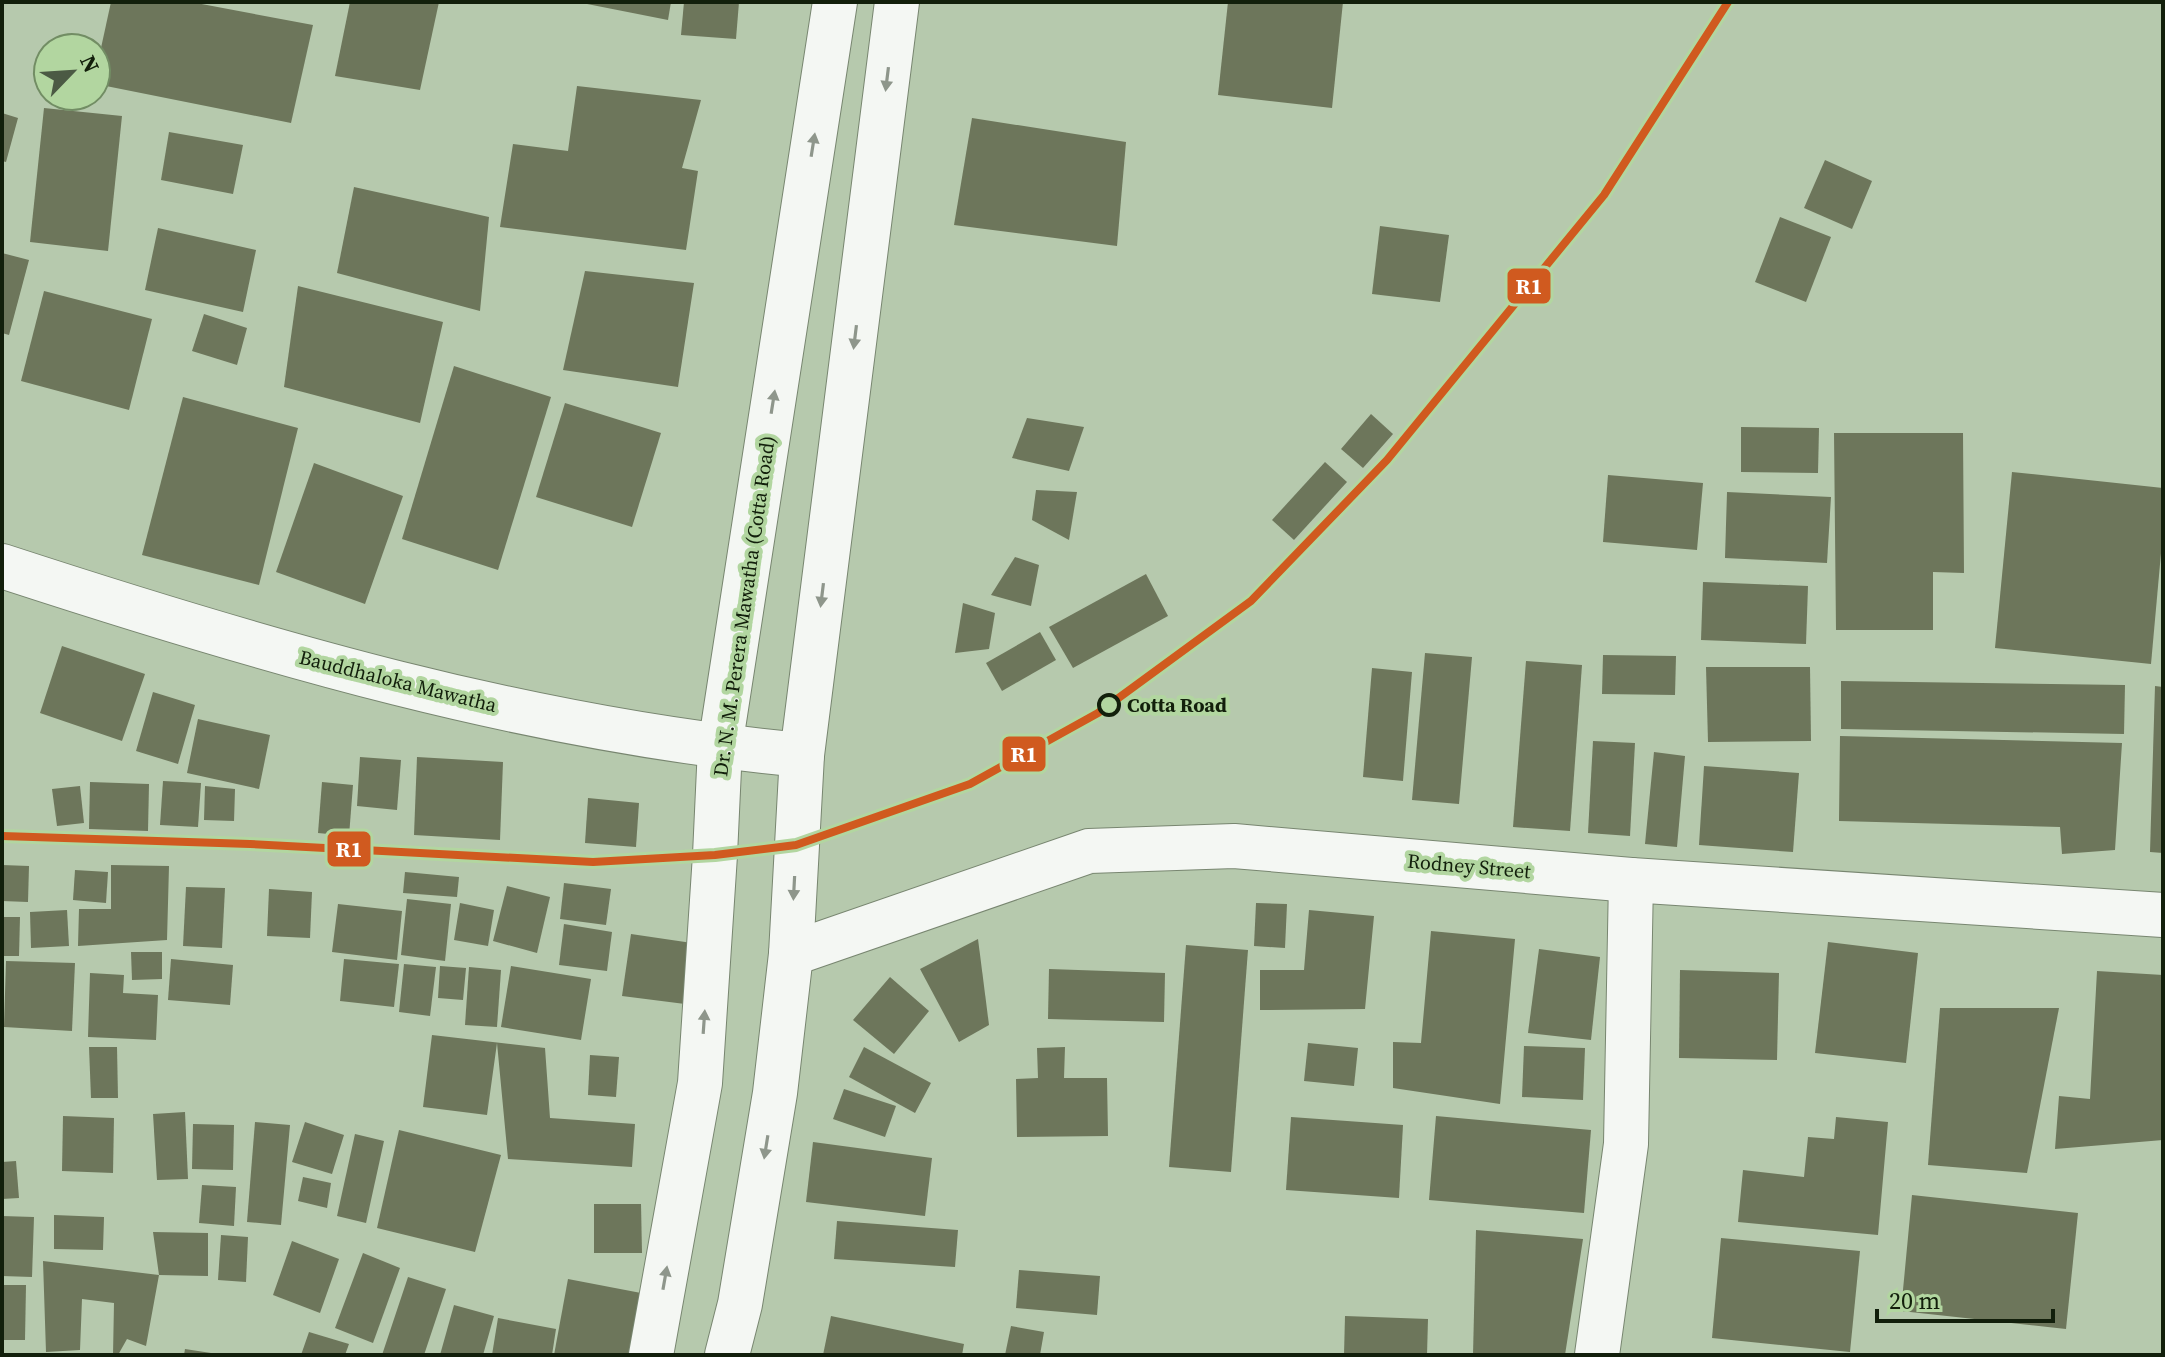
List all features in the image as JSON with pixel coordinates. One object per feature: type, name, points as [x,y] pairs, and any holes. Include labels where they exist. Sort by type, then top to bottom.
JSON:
[{"type":"main road","name":"Dr. N. M. Perera Mawatha (Cotta Road)","points":[[651,1355],[700,1083],[720,747],[835,2]]},
{"type":"main road","points":[[727,1355],[740,1304],[775,1093],[791,954],[802,755],[897,2]]},
{"type":"main road","name":"Bauddhaloka Mawatha","points":[[2,566],[192,628],[473,702],[720,747],[802,755]]},
{"type":"main road","name":"Rodney Street","points":[[791,954],[1089,851],[1234,846],[1631,880],[2163,915]]},
{"type":"main road","points":[[1597,1355],[1626,1144],[1631,880]]},
{"type":"building","points":[[111,2],[191,2],[313,25],[291,123],[112,87],[112,32],[104,32]]},
{"type":"building","points":[[350,2],[439,2],[420,90],[335,76]]},
{"type":"building","points":[[577,2],[671,2],[668,20]]},
{"type":"building","points":[[684,2],[739,2],[736,39],[681,35]]},
{"type":"building","points":[[1228,2],[1343,2],[1332,108],[1218,95]]},
{"type":"building","points":[[577,86],[701,100],[682,168],[698,171],[686,250],[500,227],[513,144],[568,151]]},
{"type":"building","points":[[44,112],[122,116],[108,251],[30,242]]},
{"type":"building","points":[[2,113],[18,118],[6,162],[2,161]]},
{"type":"building","points":[[972,118],[1126,142],[1117,246],[954,225]]},
{"type":"building","points":[[169,132],[243,145],[233,194],[161,180]]},
{"type":"building","points":[[1825,160],[1872,181],[1852,229],[1804,208]]},
{"type":"building","points":[[354,187],[489,217],[480,311],[337,273]]},
{"type":"building","points":[[1780,217],[1831,237],[1806,302],[1755,282]]},
{"type":"building","points":[[1380,226],[1449,235],[1440,302],[1372,294]]},
{"type":"building","points":[[158,228],[256,250],[243,312],[145,290]]},
{"type":"building","points":[[2,253],[29,260],[9,335],[2,333]]},
{"type":"building","points":[[585,271],[694,283],[678,387],[563,370]]},
{"type":"building","points":[[298,286],[443,322],[420,423],[284,387]]},
{"type":"building","points":[[44,291],[152,319],[129,410],[21,381]]},
{"type":"building","points":[[204,314],[247,328],[237,365],[192,351]]},
{"type":"building","points":[[454,366],[551,397],[498,570],[402,539]]},
{"type":"building","points":[[183,397],[298,428],[259,585],[142,555]]},
{"type":"building","points":[[565,403],[661,433],[632,527],[536,497]]},
{"type":"building","points":[[1371,414],[1393,434],[1363,468],[1341,449]]},
{"type":"building","points":[[1027,418],[1084,427],[1069,471],[1012,458]]},
{"type":"building","points":[[1741,427],[1819,428],[1818,473],[1741,472]]},
{"type":"building","points":[[1834,433],[1963,433],[1964,573],[1933,572],[1933,630],[1836,630]]},
{"type":"building","points":[[1325,462],[1347,482],[1294,540],[1272,520]]},
{"type":"building","points":[[314,463],[403,496],[365,604],[276,572]]},
{"type":"building","points":[[2012,472],[2163,488],[2163,531],[2151,664],[1995,648]]},
{"type":"building","points":[[1608,475],[1703,483],[1697,550],[1603,542]]},
{"type":"building","points":[[1036,490],[1077,492],[1069,540],[1032,520]]},
{"type":"building","points":[[1727,492],[1831,497],[1827,563],[1725,558]]},
{"type":"building","points":[[1015,557],[1039,565],[1031,606],[991,595]]},
{"type":"building","points":[[1146,574],[1168,616],[1073,668],[1049,627]]},
{"type":"building","points":[[1703,582],[1808,586],[1806,644],[1701,640]]},
{"type":"building","points":[[963,603],[995,613],[989,649],[955,653]]},
{"type":"building","points":[[1040,632],[1056,660],[1002,691],[986,663]]},
{"type":"building","points":[[62,646],[145,674],[122,741],[40,713]]},
{"type":"building","points":[[1425,653],[1472,657],[1459,804],[1412,800]]},
{"type":"building","points":[[1603,655],[1676,656],[1675,695],[1602,694]]},
{"type":"building","points":[[1526,661],[1582,665],[1570,831],[1513,827]]},
{"type":"building","points":[[1706,667],[1810,667],[1811,741],[1708,742]]},
{"type":"building","points":[[1372,668],[1412,672],[1403,781],[1363,777]]},
{"type":"building","points":[[1841,681],[2125,685],[2124,734],[1841,729]]},
{"type":"building","points":[[2155,686],[2163,687],[2163,853],[2150,852]]},
{"type":"building","points":[[153,692],[195,705],[178,764],[136,751]]},
{"type":"building","points":[[198,719],[270,735],[259,789],[187,773]]},
{"type":"building","points":[[1840,736],[2122,743],[2115,850],[2062,854],[2060,827],[1839,821]]},
{"type":"building","points":[[1593,741],[1635,743],[1630,836],[1588,833]]},
{"type":"building","points":[[1654,752],[1685,756],[1677,847],[1645,844]]},
{"type":"building","points":[[360,757],[401,760],[397,810],[357,806]]},
{"type":"building","points":[[417,757],[503,762],[500,840],[414,835]]},
{"type":"building","points":[[1704,766],[1799,773],[1793,852],[1699,845]]},
{"type":"building","points":[[163,781],[201,783],[198,827],[160,825]]},
{"type":"building","points":[[90,782],[149,784],[148,831],[89,829]]},
{"type":"building","points":[[322,782],[353,785],[349,836],[318,833]]},
{"type":"building","points":[[80,786],[84,823],[57,826],[52,789]]},
{"type":"building","points":[[205,786],[235,789],[234,821],[204,820]]},
{"type":"building","points":[[588,798],[639,803],[636,847],[585,843]]},
{"type":"building","points":[[2,865],[29,866],[28,902],[2,901]]},
{"type":"building","points":[[111,865],[169,866],[167,940],[78,946],[79,909],[111,909]]},
{"type":"building","points":[[75,870],[108,872],[106,903],[73,900]]},
{"type":"building","points":[[405,872],[459,877],[457,897],[403,893]]},
{"type":"building","points":[[564,883],[611,889],[606,925],[560,919]]},
{"type":"building","points":[[507,886],[550,897],[537,953],[493,941]]},
{"type":"building","points":[[186,887],[225,888],[222,948],[183,946]]},
{"type":"building","points":[[269,889],[312,892],[310,938],[267,936]]},
{"type":"building","points":[[407,899],[451,904],[445,961],[401,955]]},
{"type":"building","points":[[460,903],[494,910],[488,946],[454,940]]},
{"type":"building","points":[[1256,903],[1287,904],[1285,948],[1254,946]]},
{"type":"building","points":[[338,904],[402,911],[397,960],[332,952]]},
{"type":"building","points":[[67,910],[69,946],[31,948],[30,912]]},
{"type":"building","points":[[1309,910],[1374,916],[1365,1009],[1260,1010],[1260,970],[1304,970]]},
{"type":"building","points":[[2,917],[20,917],[19,956],[2,956]]},
{"type":"building","points":[[564,924],[612,932],[607,971],[559,965]]},
{"type":"building","points":[[1431,931],[1515,939],[1500,1104],[1393,1088],[1393,1042],[1421,1043]]},
{"type":"building","points":[[631,934],[692,943],[685,1004],[622,996]]},
{"type":"building","points":[[978,939],[989,1025],[959,1042],[920,969]]},
{"type":"building","points":[[1828,942],[1918,953],[1906,1063],[1815,1053]]},
{"type":"building","points":[[1186,945],[1248,950],[1231,1172],[1169,1167]]},
{"type":"building","points":[[1539,949],[1600,957],[1591,1040],[1528,1033]]},
{"type":"building","points":[[131,952],[162,952],[162,979],[132,980]]},
{"type":"building","points":[[171,959],[233,965],[230,1005],[168,1000]]},
{"type":"building","points":[[344,959],[399,964],[394,1007],[340,1001]]},
{"type":"building","points":[[6,961],[75,963],[72,1031],[4,1027]]},
{"type":"building","points":[[404,964],[436,967],[430,1016],[399,1012]]},
{"type":"building","points":[[440,966],[466,968],[463,1000],[438,998]]},
{"type":"building","points":[[511,966],[591,979],[581,1040],[501,1027]]},
{"type":"building","points":[[469,967],[501,970],[497,1027],[465,1025]]},
{"type":"building","points":[[1049,969],[1165,973],[1164,1022],[1048,1019]]},
{"type":"building","points":[[1680,970],[1779,973],[1777,1060],[1679,1058]]},
{"type":"building","points":[[2097,971],[2163,975],[2163,1140],[2055,1149],[2059,1096],[2090,1099]]},
{"type":"building","points":[[90,973],[124,975],[123,993],[158,995],[156,1040],[88,1037]]},
{"type":"building","points":[[890,977],[929,1011],[894,1054],[853,1020]]},
{"type":"building","points":[[1940,1008],[2059,1008],[2027,1173],[1928,1165]]},
{"type":"building","points":[[432,1035],[545,1048],[550,1118],[635,1124],[632,1167],[508,1159],[497,1043],[487,1115],[423,1107]]},
{"type":"building","points":[[1308,1043],[1358,1048],[1354,1086],[1304,1081]]},
{"type":"building","points":[[1524,1046],[1585,1048],[1583,1100],[1522,1097]]},
{"type":"building","points":[[89,1047],[117,1047],[118,1098],[91,1098]]},
{"type":"building","points":[[864,1047],[931,1083],[915,1113],[849,1077]]},
{"type":"building","points":[[1065,1047],[1064,1078],[1107,1078],[1108,1136],[1017,1137],[1016,1079],[1038,1078],[1037,1048]]},
{"type":"building","points":[[590,1055],[619,1057],[616,1097],[588,1095]]},
{"type":"building","points":[[844,1089],[896,1106],[885,1137],[833,1119]]},
{"type":"building","points":[[185,1112],[188,1179],[157,1180],[153,1114]]},
{"type":"building","points":[[63,1116],[114,1118],[113,1173],[62,1171]]},
{"type":"building","points":[[1436,1116],[1591,1130],[1584,1213],[1429,1200]]},
{"type":"building","points":[[1291,1117],[1403,1125],[1399,1198],[1286,1190]]},
{"type":"building","points":[[1836,1117],[1888,1122],[1878,1235],[1738,1222],[1743,1170],[1804,1177],[1808,1137],[1834,1139]]},
{"type":"building","points":[[255,1122],[290,1125],[281,1225],[247,1222]]},
{"type":"building","points":[[305,1122],[344,1135],[332,1174],[292,1162]]},
{"type":"building","points":[[193,1124],[234,1125],[233,1170],[192,1169]]},
{"type":"building","points":[[399,1130],[501,1155],[475,1252],[377,1228]]},
{"type":"building","points":[[355,1134],[384,1141],[366,1223],[337,1216]]},
{"type":"building","points":[[813,1142],[932,1158],[925,1216],[806,1202]]},
{"type":"building","points":[[16,1161],[19,1198],[2,1199],[2,1162]]},
{"type":"building","points":[[303,1177],[331,1183],[327,1208],[298,1201]]},
{"type":"building","points":[[202,1185],[236,1187],[234,1226],[199,1223]]},
{"type":"building","points":[[1912,1195],[2078,1213],[2066,1329],[1901,1311]]},
{"type":"building","points":[[594,1204],[641,1204],[642,1253],[594,1253]]},
{"type":"building","points":[[54,1215],[104,1217],[103,1250],[54,1249]]},
{"type":"building","points":[[2,1216],[34,1217],[32,1277],[2,1276]]},
{"type":"building","points":[[837,1221],[958,1230],[955,1267],[834,1259]]},
{"type":"building","points":[[1476,1230],[1583,1239],[1565,1355],[1473,1355]]},
{"type":"building","points":[[153,1232],[208,1233],[208,1276],[159,1275]]},
{"type":"building","points":[[221,1235],[248,1237],[246,1282],[218,1280]]},
{"type":"building","points":[[1721,1238],[1860,1251],[1850,1352],[1712,1338]]},
{"type":"building","points":[[292,1241],[339,1259],[320,1313],[273,1295]]},
{"type":"building","points":[[363,1253],[400,1268],[373,1343],[335,1328]]},
{"type":"building","points":[[43,1261],[159,1275],[146,1346],[127,1339],[118,1355],[113,1355],[114,1303],[82,1299],[80,1350],[46,1352]]},
{"type":"building","points":[[1019,1270],[1100,1276],[1097,1315],[1016,1308]]},
{"type":"building","points":[[408,1277],[446,1289],[424,1355],[382,1355]]},
{"type":"building","points":[[568,1279],[641,1293],[630,1355],[554,1355]]},
{"type":"building","points":[[2,1285],[26,1285],[25,1340],[2,1340]]},
{"type":"building","points":[[454,1305],[494,1316],[483,1355],[440,1355]]},
{"type":"building","points":[[831,1316],[964,1344],[962,1355],[823,1355]]},
{"type":"building","points":[[1345,1316],[1428,1319],[1427,1355],[1344,1355]]},
{"type":"building","points":[[498,1318],[556,1329],[552,1355],[492,1355]]},
{"type":"building","points":[[1011,1326],[1044,1332],[1040,1355],[1005,1355]]},
{"type":"building","points":[[309,1332],[349,1344],[345,1355],[301,1355]]},
{"type":"building","points":[[185,1349],[211,1353],[211,1355],[184,1355]]},
{"type":"transit line","name":"R1","points":[[2,836],[250,844],[593,862],[715,855],[796,845],[970,784],[1098,713],[1251,601],[1387,460],[1604,195],[1728,2]]},
{"type":"place","name":"Cotta Road","points":[[1109,705]]}]
